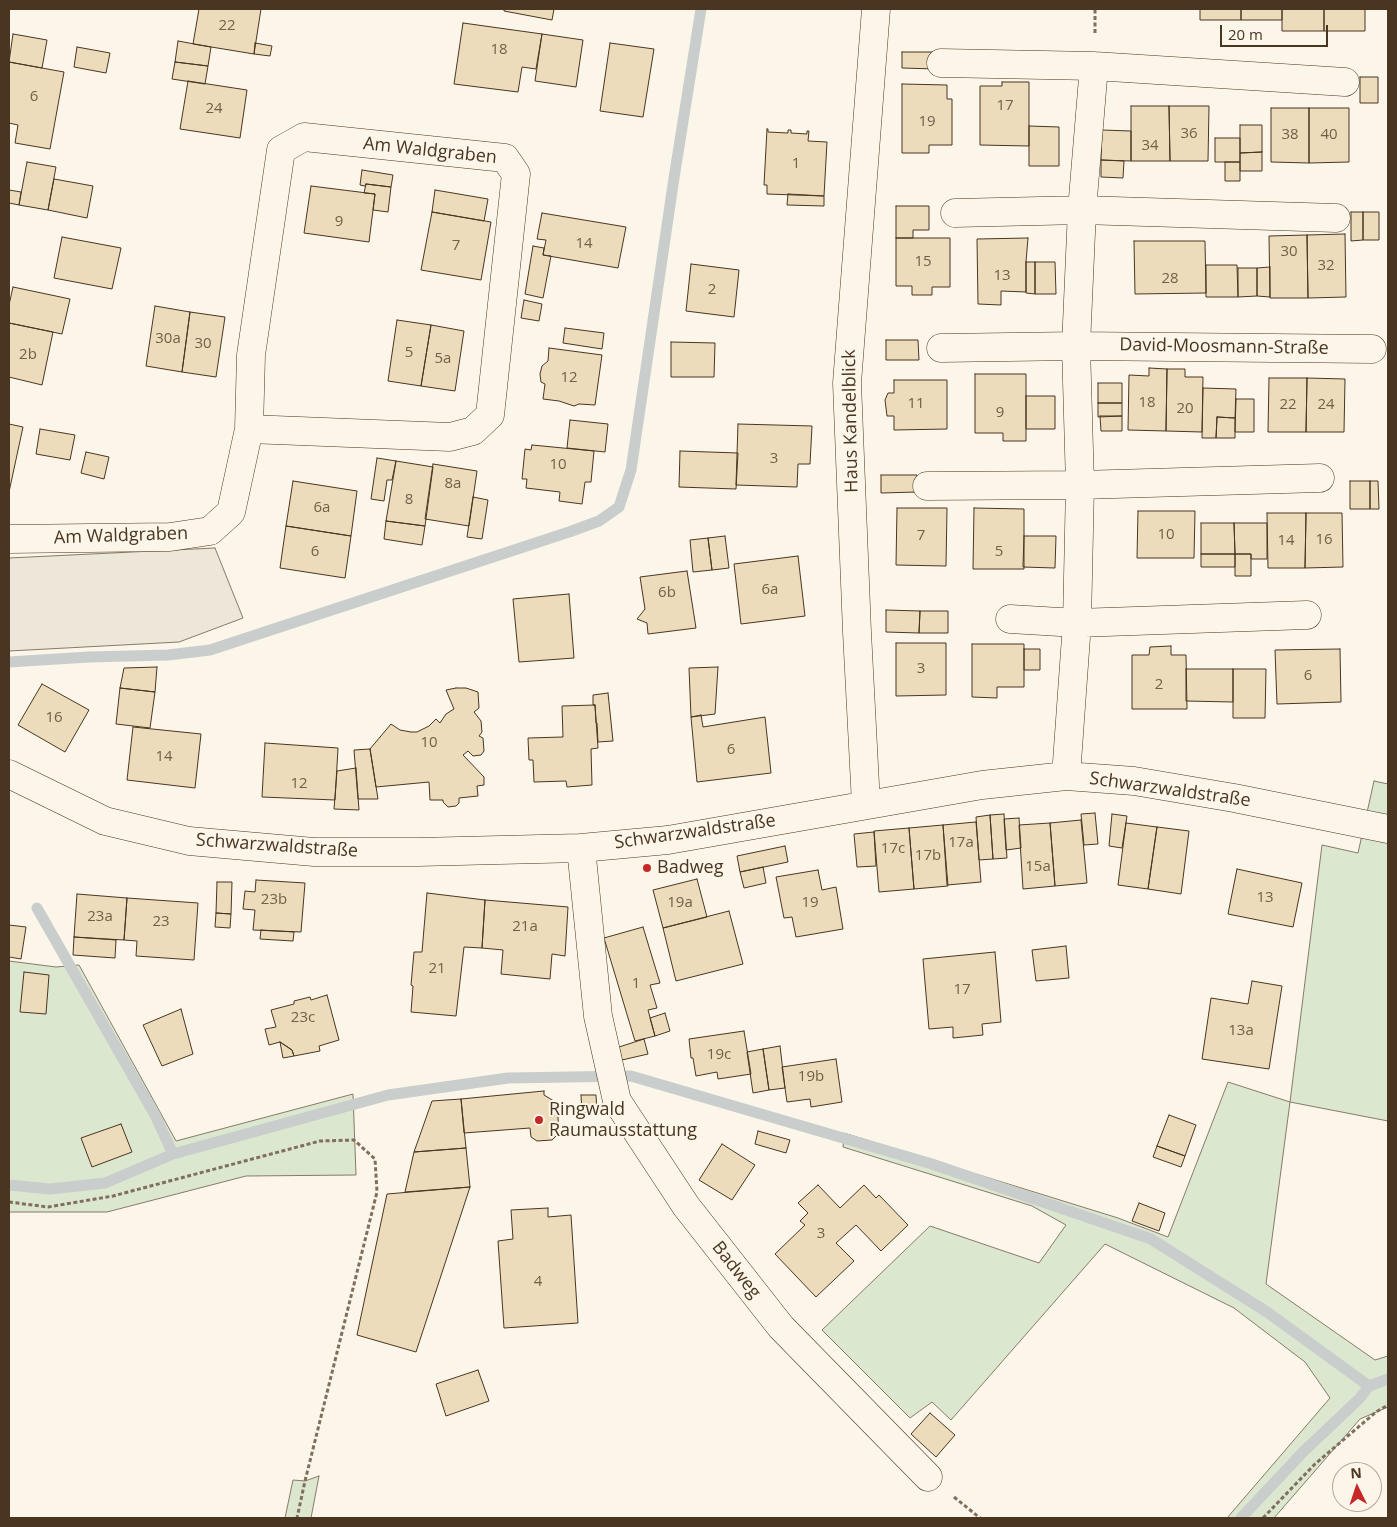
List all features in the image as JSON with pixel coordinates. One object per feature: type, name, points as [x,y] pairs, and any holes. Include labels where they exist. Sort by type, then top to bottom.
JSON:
[{"type":"street","name":"Haus Kandelblick","points":[[866,804],[847,383],[876,9]]},
{"type":"street","points":[[941,63],[1094,66],[1345,82]]},
{"type":"street","points":[[1066,776],[1077,623],[1080,485],[1076,346],[1082,210],[1094,66]]},
{"type":"street","name":"Am Waldgraben","points":[[9,539],[170,538],[210,531],[231,512],[249,429],[251,355],[281,150],[304,137],[505,158],[516,174],[490,415],[473,431],[450,437],[249,429]]},
{"type":"street","points":[[955,213],[1082,210],[1336,218]]},
{"type":"street","name":"David-Moosmann-Straße","points":[[941,348],[1076,346],[1372,349]]},
{"type":"street","points":[[926,486],[1080,485],[1320,478]]},
{"type":"street","points":[[1010,619],[1077,623],[1307,615]]},
{"type":"street","name":"Schwarzwaldstraße","points":[[9,774],[105,821],[189,841],[314,852],[418,852],[581,848],[668,840],[982,785],[1066,776],[1134,781],[1234,798],[1388,829]]},
{"type":"street","name":"Badweg","points":[[581,848],[598,1016],[617,1101],[686,1206],[781,1327],[928,1476]]},
{"type":"path","points":[[9,1202],[48,1207],[113,1196],[320,1141],[354,1140],[375,1159],[376,1192],[297,1518]]},
{"type":"path","points":[[1263,1518],[1315,1464],[1376,1412],[1388,1405]]},
{"type":"green space","points":[[1374,781],[1388,784],[1388,1121],[1290,1102],[1322,845],[1358,853]]},
{"type":"green space","points":[[9,961],[56,967],[79,965],[176,1141],[353,1094],[356,1175],[246,1176],[107,1212],[9,1212]]},
{"type":"green space","points":[[1228,1082],[1290,1102],[1266,1284],[1375,1360],[1388,1356],[1388,1407],[1360,1419],[1274,1518],[1227,1518],[1330,1398],[1305,1362],[1234,1308],[1105,1244],[951,1420],[932,1402],[910,1418],[822,1330],[930,1226],[1039,1263],[1066,1225],[1032,1206],[843,1147],[844,1133],[1118,1218],[1168,1237]]},
{"type":"green space","points":[[319,1476],[311,1518],[285,1518],[293,1480],[305,1481]]},
{"type":"shaded area","points":[[215,548],[243,618],[179,642],[9,651],[9,558]]},
{"type":"building","points":[[199,9],[261,9],[254,54],[193,44]]},
{"type":"building","points":[[504,9],[554,9],[552,20],[504,11]]},
{"type":"building","points":[[1200,9],[1241,9],[1241,20],[1200,20]]},
{"type":"building","points":[[1241,9],[1282,9],[1282,20],[1241,20]]},
{"type":"building","points":[[1282,9],[1324,9],[1324,31],[1282,31]]},
{"type":"building","points":[[1324,9],[1365,9],[1365,31],[1324,31]]},
{"type":"building","points":[[463,23],[542,34],[536,69],[522,67],[518,92],[454,84]]},
{"type":"building","points":[[13,34],[47,40],[42,68],[9,62]]},
{"type":"building","points":[[542,34],[583,40],[576,87],[535,81]]},
{"type":"building","points":[[178,41],[211,47],[208,66],[175,62]]},
{"type":"building","points":[[255,43],[272,46],[270,56],[254,54]]},
{"type":"building","points":[[610,43],[654,49],[643,117],[600,111]]},
{"type":"building","points":[[77,47],[110,53],[106,73],[74,67]]},
{"type":"building","points":[[902,52],[936,52],[936,69],[902,68]]},
{"type":"building","points":[[9,62],[64,72],[50,149],[15,143],[18,125],[9,123]]},
{"type":"building","points":[[175,62],[208,66],[205,84],[172,79]]},
{"type":"building","points":[[1360,77],[1378,77],[1378,103],[1360,103]]},
{"type":"building","points":[[188,81],[247,90],[240,138],[180,129]]},
{"type":"building","points":[[1002,82],[1029,82],[1029,146],[980,145],[980,86],[1002,86]]},
{"type":"building","points":[[902,84],[947,85],[947,99],[952,99],[952,145],[929,145],[929,153],[902,153]]},
{"type":"building","points":[[1131,106],[1169,106],[1170,161],[1131,161]]},
{"type":"building","points":[[1169,106],[1209,106],[1208,161],[1170,161]]},
{"type":"building","points":[[1271,108],[1309,108],[1309,163],[1271,162]]},
{"type":"building","points":[[1309,108],[1349,108],[1349,162],[1309,163]]},
{"type":"building","points":[[1240,125],[1262,125],[1262,152],[1240,153]]},
{"type":"building","points":[[1029,126],[1059,127],[1059,166],[1029,166]]},
{"type":"building","points":[[767,129],[768,132],[788,133],[788,130],[791,130],[791,133],[807,134],[807,131],[809,131],[808,141],[827,142],[824,196],[767,194],[767,185],[764,185]]},
{"type":"building","points":[[1102,130],[1131,131],[1131,161],[1101,160]]},
{"type":"building","points":[[1215,138],[1240,138],[1240,162],[1215,162]]},
{"type":"building","points":[[1262,152],[1262,171],[1240,171],[1240,153]]},
{"type":"building","points":[[1101,160],[1124,161],[1123,178],[1101,177]]},
{"type":"building","points":[[27,162],[56,167],[48,210],[19,205]]},
{"type":"building","points":[[1225,162],[1240,162],[1240,181],[1225,181]]},
{"type":"building","points":[[362,170],[393,175],[391,187],[360,185]]},
{"type":"building","points":[[54,179],[93,186],[87,218],[48,210]]},
{"type":"building","points":[[366,184],[391,187],[388,212],[373,210],[375,194],[364,193]]},
{"type":"building","points":[[311,186],[375,194],[369,242],[304,233]]},
{"type":"building","points":[[9,190],[21,192],[19,205],[9,203]]},
{"type":"building","points":[[435,190],[488,199],[484,221],[432,212]]},
{"type":"building","points":[[788,194],[824,196],[824,206],[787,205]]},
{"type":"building","points":[[896,206],[929,206],[929,230],[913,230],[913,238],[896,238]]},
{"type":"building","points":[[432,212],[491,222],[481,280],[421,270]]},
{"type":"building","points":[[1351,212],[1363,212],[1363,240],[1351,241]]},
{"type":"building","points":[[1363,212],[1379,212],[1379,240],[1363,240]]},
{"type":"building","points":[[542,213],[626,227],[618,268],[543,255],[546,240],[537,239]]},
{"type":"building","points":[[1345,234],[1346,297],[1308,298],[1307,235]]},
{"type":"building","points":[[1307,235],[1308,298],[1270,298],[1269,236]]},
{"type":"building","points":[[62,237],[121,248],[112,289],[54,278]]},
{"type":"building","points":[[896,238],[950,238],[950,287],[932,287],[932,295],[912,295],[912,286],[896,286]]},
{"type":"building","points":[[1028,238],[1026,292],[1001,291],[1001,305],[978,304],[977,239]]},
{"type":"building","points":[[1134,241],[1205,241],[1206,293],[1135,294]]},
{"type":"building","points":[[533,246],[544,248],[543,255],[551,256],[543,298],[525,294]]},
{"type":"building","points":[[1026,262],[1035,262],[1035,294],[1026,293]]},
{"type":"building","points":[[1035,262],[1055,262],[1056,294],[1035,294]]},
{"type":"building","points":[[691,264],[739,270],[734,317],[686,311]]},
{"type":"building","points":[[1206,265],[1237,265],[1238,297],[1206,297]]},
{"type":"building","points":[[1270,267],[1270,297],[1257,296],[1257,268]]},
{"type":"building","points":[[1238,268],[1257,268],[1257,296],[1238,297]]},
{"type":"building","points":[[13,287],[70,299],[62,334],[9,323],[9,305]]},
{"type":"building","points":[[524,300],[542,304],[539,321],[521,318]]},
{"type":"building","points":[[155,306],[190,312],[182,372],[146,366]]},
{"type":"building","points":[[190,312],[225,317],[216,377],[182,372]]},
{"type":"building","points":[[397,320],[431,325],[421,386],[388,381]]},
{"type":"building","points":[[9,323],[53,332],[42,385],[9,377]]},
{"type":"building","points":[[431,325],[464,331],[455,391],[421,386]]},
{"type":"building","points":[[565,328],[604,333],[602,349],[563,343]]},
{"type":"building","points":[[886,340],[918,340],[919,360],[886,360]]},
{"type":"building","points":[[671,342],[715,343],[714,377],[671,377]]},
{"type":"building","points":[[549,348],[602,355],[595,405],[579,404],[574,406],[559,401],[543,399],[545,384],[541,382],[540,374],[542,366],[548,361]]},
{"type":"building","points":[[1149,368],[1167,369],[1166,431],[1128,430],[1129,375],[1149,376]]},
{"type":"building","points":[[1167,369],[1185,369],[1185,377],[1203,377],[1202,432],[1166,431]]},
{"type":"building","points":[[975,374],[1026,374],[1026,441],[1003,441],[1003,433],[975,433]]},
{"type":"building","points":[[1269,378],[1307,378],[1306,432],[1268,432]]},
{"type":"building","points":[[1307,378],[1345,379],[1344,432],[1306,432]]},
{"type":"building","points":[[894,380],[947,380],[947,429],[894,430],[894,416],[887,416],[885,400],[888,393],[894,393]]},
{"type":"building","points":[[1098,383],[1122,383],[1122,403],[1098,403]]},
{"type":"building","points":[[1203,388],[1236,389],[1235,418],[1217,417],[1216,438],[1202,438]]},
{"type":"building","points":[[1026,396],[1055,396],[1055,429],[1026,429]]},
{"type":"building","points":[[1236,399],[1254,399],[1254,432],[1235,432]]},
{"type":"building","points":[[1098,403],[1122,403],[1122,416],[1098,417]]},
{"type":"building","points":[[1100,416],[1122,416],[1122,431],[1101,431]]},
{"type":"building","points":[[1217,417],[1235,418],[1235,438],[1216,438]]},
{"type":"building","points":[[570,420],[608,424],[605,452],[567,448]]},
{"type":"building","points":[[9,424],[23,427],[9,492]]},
{"type":"building","points":[[738,424],[812,426],[810,464],[798,464],[797,487],[736,485]]},
{"type":"building","points":[[40,429],[75,435],[70,460],[36,454]]},
{"type":"building","points":[[532,445],[594,451],[591,482],[585,482],[582,504],[559,501],[560,492],[526,488],[527,479],[522,479],[525,449],[531,450]]},
{"type":"building","points":[[680,451],[738,453],[736,489],[679,487]]},
{"type":"building","points":[[86,452],[109,457],[104,479],[81,473]]},
{"type":"building","points":[[377,458],[396,461],[392,480],[387,480],[384,501],[371,499]]},
{"type":"building","points":[[396,461],[433,467],[425,526],[386,521]]},
{"type":"building","points":[[433,464],[477,471],[469,526],[425,519]]},
{"type":"building","points":[[881,475],[917,475],[917,492],[881,493]]},
{"type":"building","points":[[293,481],[357,491],[351,536],[286,526]]},
{"type":"building","points":[[1350,481],[1370,481],[1370,509],[1350,509]]},
{"type":"building","points":[[1370,481],[1378,481],[1379,509],[1370,509]]},
{"type":"building","points":[[473,497],[488,500],[482,539],[467,537]]},
{"type":"building","points":[[897,508],[947,508],[946,566],[896,565]]},
{"type":"building","points":[[974,508],[1024,509],[1024,569],[973,569]]},
{"type":"building","points":[[1138,511],[1195,511],[1194,558],[1137,558]]},
{"type":"building","points":[[1267,513],[1306,513],[1305,568],[1268,568]]},
{"type":"building","points":[[1306,513],[1342,513],[1343,567],[1305,568]]},
{"type":"building","points":[[386,521],[425,526],[422,545],[384,539]]},
{"type":"building","points":[[1201,523],[1234,523],[1235,554],[1201,554]]},
{"type":"building","points":[[1234,523],[1267,523],[1267,559],[1251,559],[1251,554],[1235,554]]},
{"type":"building","points":[[286,526],[351,536],[345,578],[280,568]]},
{"type":"building","points":[[725,536],[729,568],[712,570],[708,538]]},
{"type":"building","points":[[1024,536],[1056,536],[1055,568],[1023,567]]},
{"type":"building","points":[[708,538],[712,570],[693,572],[690,540]]},
{"type":"building","points":[[1201,554],[1235,554],[1235,567],[1201,567]]},
{"type":"building","points":[[1235,554],[1251,554],[1251,576],[1235,576]]},
{"type":"building","points":[[798,556],[805,616],[741,624],[734,564]]},
{"type":"building","points":[[687,571],[696,628],[648,634],[647,623],[637,619],[645,609],[640,577]]},
{"type":"building","points":[[569,594],[574,658],[519,662],[513,599]]},
{"type":"building","points":[[886,610],[920,611],[919,633],[886,632]]},
{"type":"building","points":[[920,611],[948,611],[948,633],[919,633]]},
{"type":"building","points":[[896,643],[946,643],[946,695],[896,696]]},
{"type":"building","points":[[972,644],[1024,644],[1024,687],[997,687],[997,698],[972,697]]},
{"type":"building","points":[[1171,646],[1171,655],[1186,655],[1187,709],[1132,709],[1132,655],[1149,655],[1150,647]]},
{"type":"building","points":[[1024,649],[1040,649],[1040,670],[1024,670]]},
{"type":"building","points":[[1340,649],[1341,702],[1277,704],[1275,650]]},
{"type":"building","points":[[157,667],[155,692],[120,688],[124,668]]},
{"type":"building","points":[[718,667],[715,714],[691,717],[689,668]]},
{"type":"building","points":[[1186,669],[1233,669],[1233,702],[1186,701]]},
{"type":"building","points":[[1233,669],[1266,669],[1265,718],[1233,718]]},
{"type":"building","points":[[42,684],[89,710],[65,752],[18,725]]},
{"type":"building","points":[[120,688],[155,692],[150,728],[116,724]]},
{"type":"building","points":[[466,688],[478,692],[479,708],[474,712],[481,721],[482,732],[479,736],[483,738],[484,751],[481,755],[473,756],[468,751],[463,755],[484,777],[484,785],[477,786],[478,796],[459,798],[459,803],[456,806],[448,807],[443,800],[430,800],[429,782],[376,787],[370,749],[391,724],[400,730],[417,732],[429,726],[436,719],[440,723],[446,714],[454,709],[446,690]]},
{"type":"building","points":[[608,693],[613,741],[598,742],[593,695]]},
{"type":"building","points":[[595,705],[598,748],[591,749],[592,785],[567,787],[566,781],[534,782],[533,760],[529,760],[528,738],[563,737],[562,706]]},
{"type":"building","points":[[701,715],[703,727],[765,717],[771,773],[697,782],[691,717]]},
{"type":"building","points":[[133,727],[201,734],[195,788],[127,780]]},
{"type":"building","points":[[265,743],[338,748],[335,800],[262,797]]},
{"type":"building","points":[[370,749],[378,799],[358,799],[354,750]]},
{"type":"building","points":[[356,768],[359,810],[334,809],[337,771]]},
{"type":"building","points":[[1095,813],[1098,844],[1084,845],[1081,814]]},
{"type":"building","points":[[1004,814],[1007,858],[993,859],[990,815]]},
{"type":"building","points":[[1112,814],[1127,816],[1122,848],[1109,846]]},
{"type":"building","points":[[990,815],[993,859],[979,860],[976,817]]},
{"type":"building","points":[[1019,818],[1021,848],[1006,850],[1004,819]]},
{"type":"building","points":[[1081,820],[1087,883],[1055,886],[1050,823]]},
{"type":"building","points":[[976,822],[981,882],[947,885],[943,825]]},
{"type":"building","points":[[1050,823],[1055,886],[1023,889],[1019,825]]},
{"type":"building","points":[[1126,823],[1157,827],[1148,889],[1118,885]]},
{"type":"building","points":[[943,825],[948,886],[914,889],[909,828]]},
{"type":"building","points":[[1157,827],[1189,831],[1181,894],[1148,889]]},
{"type":"building","points":[[909,828],[914,889],[879,892],[874,831]]},
{"type":"building","points":[[874,832],[876,866],[857,867],[854,834]]},
{"type":"building","points":[[785,846],[788,862],[740,872],[737,856]]},
{"type":"building","points":[[763,867],[766,883],[744,888],[740,872]]},
{"type":"building","points":[[1237,869],[1302,883],[1293,927],[1228,914]]},
{"type":"building","points":[[818,870],[822,890],[836,887],[843,929],[796,937],[792,917],[784,918],[776,877]]},
{"type":"building","points":[[697,879],[707,917],[663,928],[653,890]]},
{"type":"building","points":[[256,880],[305,883],[301,932],[253,930],[255,910],[243,909],[245,891],[255,892]]},
{"type":"building","points":[[217,882],[232,882],[231,914],[216,913]]},
{"type":"building","points":[[427,893],[485,900],[482,948],[464,947],[456,1016],[411,1012],[414,952],[422,952]]},
{"type":"building","points":[[77,894],[127,898],[124,940],[74,937]]},
{"type":"building","points":[[127,898],[198,903],[194,960],[136,956],[137,941],[124,940]]},
{"type":"building","points":[[485,900],[568,907],[565,956],[552,954],[550,979],[501,974],[503,950],[482,948]]},
{"type":"building","points":[[729,911],[743,964],[676,981],[663,928]]},
{"type":"building","points":[[216,913],[231,914],[230,928],[215,927]]},
{"type":"building","points":[[9,925],[26,927],[21,959],[9,957]]},
{"type":"building","points":[[643,927],[660,983],[650,985],[657,1008],[648,1010],[655,1036],[635,1041],[604,938]]},
{"type":"building","points":[[261,930],[294,932],[293,941],[260,939]]},
{"type":"building","points":[[74,937],[116,940],[115,958],[73,955]]},
{"type":"building","points":[[1066,946],[1069,978],[1036,981],[1032,950]]},
{"type":"building","points":[[995,952],[1001,1022],[982,1024],[983,1035],[953,1038],[953,1027],[929,1029],[923,959]]},
{"type":"building","points":[[24,972],[49,975],[46,1014],[20,1012]]},
{"type":"building","points":[[1252,981],[1282,986],[1269,1069],[1202,1059],[1211,998],[1248,1004]]},
{"type":"building","points":[[327,995],[339,1040],[319,1046],[320,1051],[294,1056],[292,1050],[280,1042],[269,1045],[265,1029],[276,1027],[271,1010],[294,1004],[294,1001],[310,997],[311,1000]]},
{"type":"building","points":[[181,1009],[193,1054],[162,1066],[143,1025]]},
{"type":"building","points":[[665,1013],[670,1031],[655,1036],[650,1018]]},
{"type":"building","points":[[744,1031],[751,1074],[718,1079],[717,1072],[696,1076],[693,1058],[691,1058],[689,1039]]},
{"type":"building","points":[[644,1039],[648,1054],[622,1060],[619,1047]]},
{"type":"building","points":[[280,1042],[292,1050],[294,1056],[283,1058]]},
{"type":"building","points":[[780,1046],[785,1088],[769,1090],[763,1049]]},
{"type":"building","points":[[763,1049],[769,1090],[753,1093],[747,1052]]},
{"type":"building","points":[[836,1059],[842,1102],[811,1107],[810,1099],[787,1102],[782,1067]]},
{"type":"building","points":[[544,1091],[544,1095],[557,1103],[559,1133],[552,1140],[537,1141],[531,1137],[530,1128],[464,1133],[461,1099]]},
{"type":"building","points":[[581,1095],[596,1095],[597,1112],[582,1113]]},
{"type":"building","points":[[461,1099],[466,1148],[414,1152],[432,1101]]},
{"type":"building","points":[[1169,1115],[1196,1125],[1185,1156],[1157,1146]]},
{"type":"building","points":[[121,1124],[132,1152],[92,1167],[81,1138]]},
{"type":"building","points":[[758,1131],[790,1140],[786,1153],[755,1144]]},
{"type":"building","points":[[722,1144],[755,1165],[732,1200],[699,1180]]},
{"type":"building","points":[[1157,1146],[1185,1156],[1181,1167],[1153,1157]]},
{"type":"building","points":[[466,1148],[470,1187],[405,1192],[414,1152]]},
{"type":"building","points":[[818,1185],[840,1208],[864,1185],[876,1198],[879,1195],[908,1225],[881,1251],[856,1225],[836,1243],[854,1261],[816,1297],[775,1254],[805,1225],[800,1221],[808,1213],[798,1203]]},
{"type":"building","points":[[470,1187],[416,1352],[357,1335],[387,1194]]},
{"type":"building","points":[[1139,1203],[1165,1213],[1159,1231],[1132,1221]]},
{"type":"building","points":[[548,1208],[548,1217],[571,1215],[578,1323],[504,1328],[498,1241],[513,1239],[511,1210]]},
{"type":"building","points":[[478,1370],[489,1401],[446,1416],[436,1384]]},
{"type":"building","points":[[930,1413],[955,1435],[936,1457],[911,1434]]},
{"type":"waterway","points":[[9,662],[168,655],[210,650],[569,532],[599,521],[619,507],[631,470],[701,9]]},
{"type":"waterway","points":[[37,908],[155,1115],[173,1154]]},
{"type":"waterway","points":[[9,1185],[50,1189],[105,1183],[173,1154],[388,1095],[508,1078],[631,1076],[932,1164],[1151,1239],[1267,1312],[1369,1386]]},
{"type":"waterway","points":[[1241,1518],[1303,1452],[1359,1399],[1369,1386],[1388,1379]]},
{"type":"place","name":"Badweg","points":[[647,868]]},
{"type":"place","name":"Ringwald Raumausstattung","points":[[539,1120]]}]
